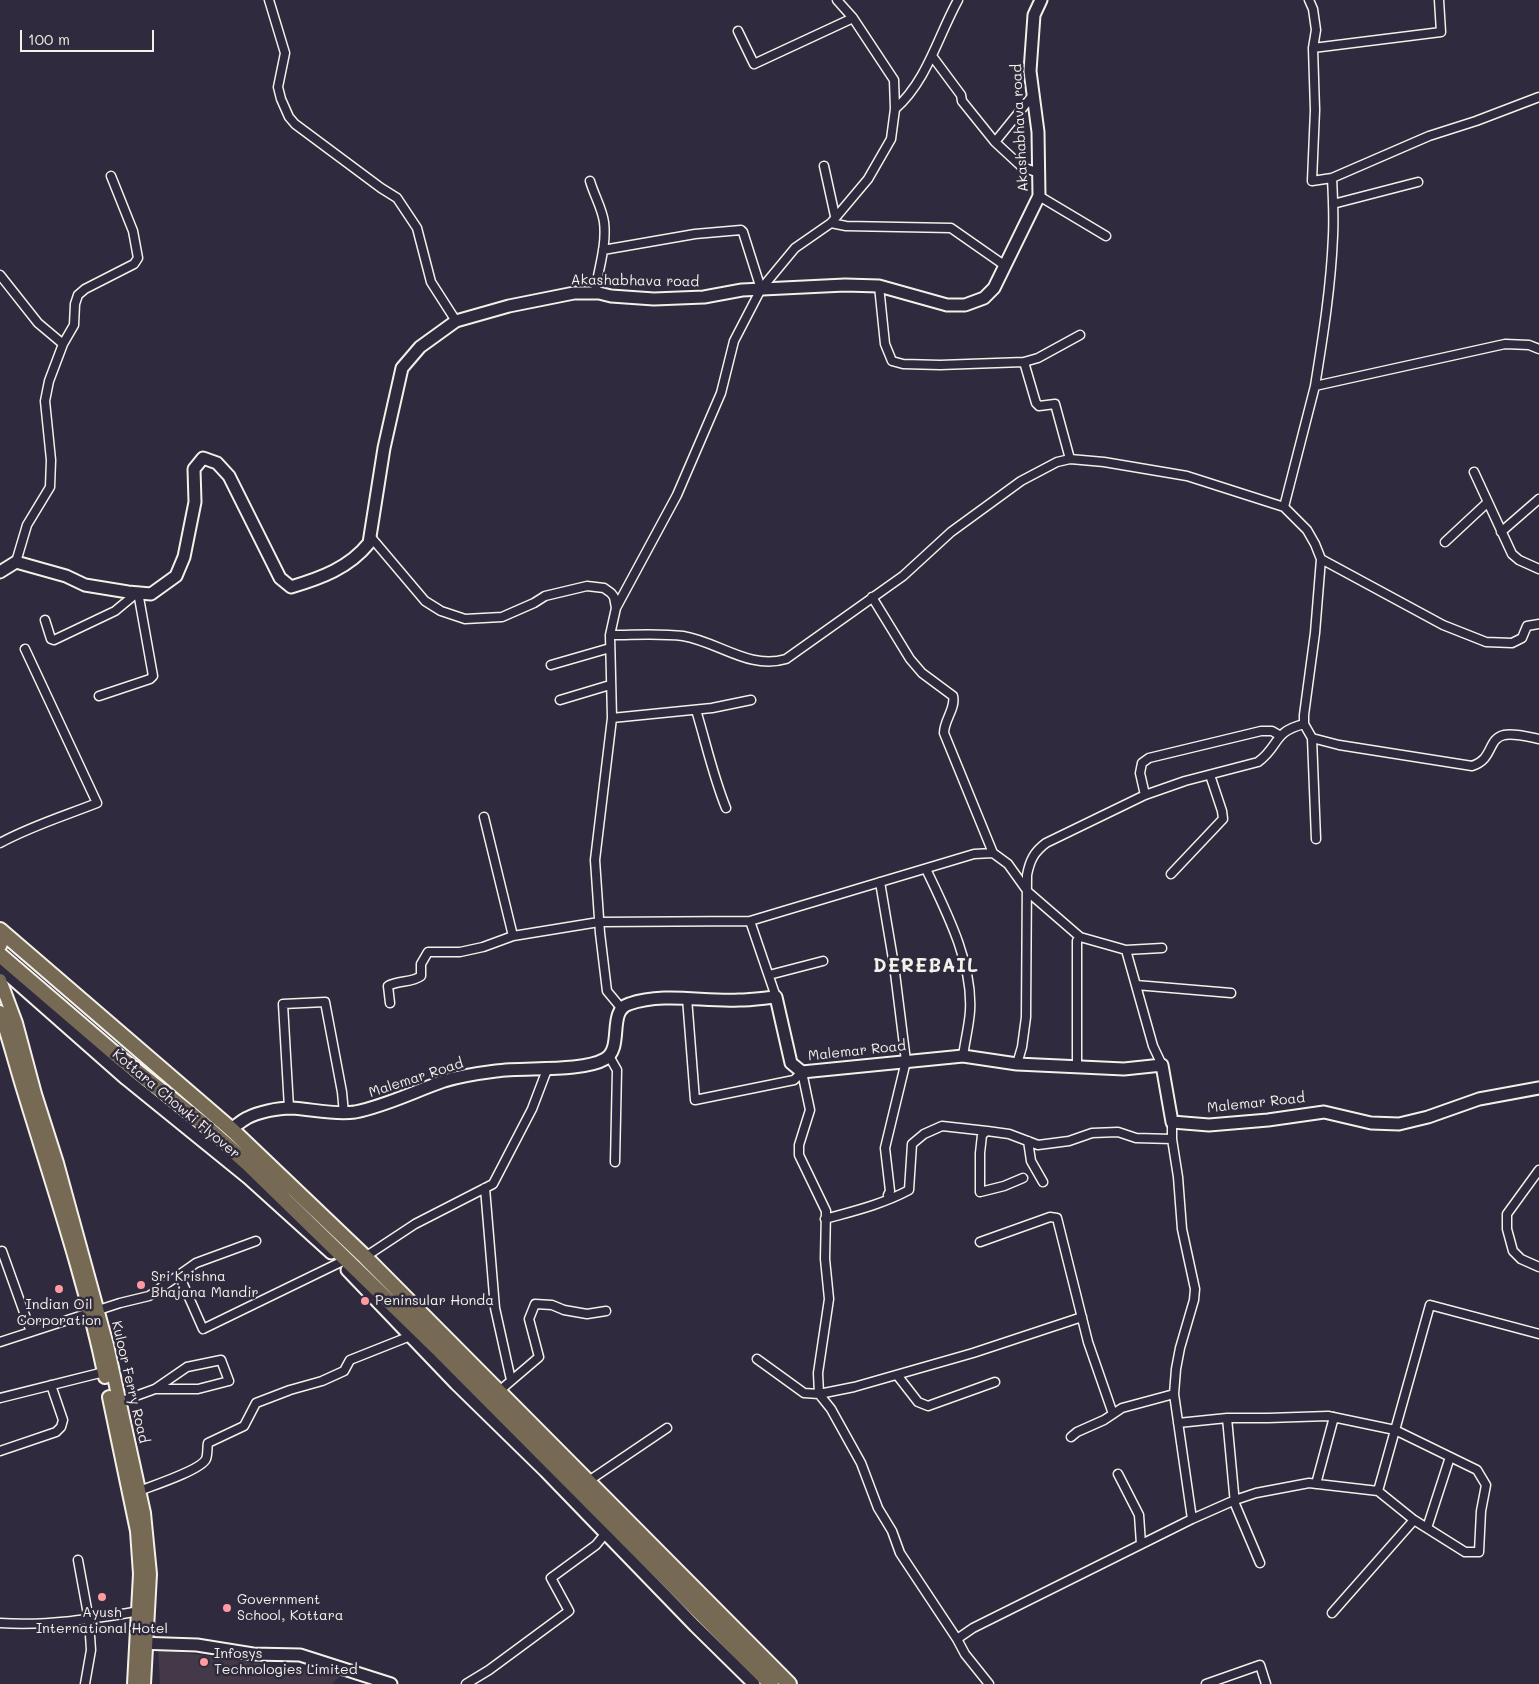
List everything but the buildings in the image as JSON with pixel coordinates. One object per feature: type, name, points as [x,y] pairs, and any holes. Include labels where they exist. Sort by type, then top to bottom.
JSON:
[{"type":"highway","points":[[2,937],[231,1129],[365,1257],[789,1684]]},
{"type":"highway","name":"Kottara Chowki Flyover","points":[[0,955],[247,1163],[415,1333],[771,1684]]},
{"type":"main road","name":"Kuloor Ferry Road","points":[[0,980],[16,1023],[35,1094],[62,1181],[93,1312],[137,1531],[144,1684]]},
{"type":"main road","name":"Kuloor Ferry Road","points":[[0,1012],[93,1312],[107,1345],[144,1513],[150,1574],[142,1610]]},
{"type":"main road","name":"Kuloor Ferry Road","points":[[134,1684],[141,1644]]},
{"type":"street","points":[[269,0],[284,52],[278,87],[280,99],[288,117],[381,188],[397,198],[417,228],[431,282],[456,321]]},
{"type":"street","points":[[622,1008],[607,991],[599,922],[595,860],[612,718],[610,635],[616,608],[677,495],[722,392],[734,341],[761,289],[795,248],[833,219],[868,180],[891,139],[895,108],[894,80],[853,18],[837,0]]},
{"type":"street","points":[[895,108],[902,102],[928,66],[958,0]]},
{"type":"street","name":"Akashabhava road","points":[[16,562],[66,576],[85,585],[151,594],[176,576],[184,557],[195,502],[194,469],[203,458],[217,463],[229,476],[280,578],[292,587],[345,566],[359,555],[369,543],[384,448],[402,368],[420,347],[456,321],[509,306],[574,294],[595,293],[654,299],[704,297],[742,290],[836,285],[879,286],[947,305],[965,305],[984,298],[990,293],[1040,196],[1038,132],[1030,71],[1034,15],[1041,0]]},
{"type":"street","points":[[1309,0],[1313,9],[1316,30],[1313,48],[1312,181],[1332,178],[1429,136],[1476,121],[1539,97]]},
{"type":"street","points":[[1313,48],[1441,32],[1439,0]]},
{"type":"street","points":[[738,31],[754,64],[853,18]]},
{"type":"street","points":[[932,56],[960,95],[962,101],[995,142],[1022,167],[1039,173]]},
{"type":"street","points":[[995,142],[1033,96]]},
{"type":"street","points":[[824,166],[833,219]]},
{"type":"street","points":[[0,572],[16,562],[27,525],[50,486],[52,460],[45,401],[49,381],[63,344],[74,326],[75,304],[78,295],[85,289],[134,264],[138,258],[133,231],[111,176]]},
{"type":"street","points":[[1284,507],[1316,386],[1330,278],[1333,235],[1332,178]]},
{"type":"street","points":[[590,181],[604,222],[603,250],[595,293]]},
{"type":"street","points":[[1333,204],[1418,182]]},
{"type":"street","points":[[1040,196],[1106,236]]},
{"type":"street","points":[[833,219],[846,226],[951,228],[1004,264]]},
{"type":"street","points":[[603,250],[695,234],[741,230],[761,289]]},
{"type":"street","points":[[0,275],[38,323],[63,344]]},
{"type":"street","points":[[879,286],[885,344],[892,361],[903,364],[940,365],[1024,362],[1038,358],[1080,335]]},
{"type":"street","points":[[1316,386],[1505,344],[1529,345],[1539,349]]},
{"type":"street","points":[[1024,362],[1039,406],[1055,404],[1070,459]]},
{"type":"street","points":[[610,635],[684,636],[730,654],[762,662],[775,662],[786,659],[903,576],[950,532],[1021,482],[1057,462],[1070,459],[1104,462],[1187,476],[1284,507],[1311,536],[1321,560],[1315,633],[1304,715],[1304,724],[1312,738],[1316,839]]},
{"type":"street","points":[[1474,472],[1512,554],[1519,560],[1539,569]]},
{"type":"street","points":[[1501,532],[1539,499]]},
{"type":"street","points":[[1445,542],[1488,502]]},
{"type":"street","points":[[370,536],[425,601],[442,612],[465,618],[502,616],[534,603],[545,596],[587,586],[604,588],[611,593],[616,608]]},
{"type":"street","points":[[1321,560],[1443,625],[1486,642],[1512,643],[1522,638],[1527,626],[1539,624]]},
{"type":"street","points":[[45,620],[51,639],[54,640],[115,612],[138,592]]},
{"type":"street","points":[[99,696],[150,679],[153,676],[138,592]]},
{"type":"street","points":[[872,597],[910,659],[922,673],[953,696],[954,701],[944,725],[944,733],[993,854]]},
{"type":"street","points":[[551,665],[610,648]]},
{"type":"street","points":[[0,843],[35,825],[97,803],[25,649]]},
{"type":"street","points":[[560,700],[610,685]]},
{"type":"street","points":[[612,718],[712,708],[751,700]]},
{"type":"street","points":[[696,710],[716,784],[726,808]]},
{"type":"street","points":[[1017,1064],[1022,1047],[1026,1017],[1027,875],[1030,860],[1037,850],[1046,843],[1145,795],[1185,781],[1258,762],[1267,755],[1279,735],[1292,727],[1304,724]]},
{"type":"street","points":[[1145,795],[1140,773],[1142,763],[1149,758],[1261,731],[1272,731],[1279,735]]},
{"type":"street","points":[[1312,738],[1339,745],[1472,766],[1480,764],[1487,756],[1494,741],[1503,735],[1539,739]]},
{"type":"street","points":[[1171,874],[1223,819],[1210,774]]},
{"type":"street","points":[[484,817],[513,936]]},
{"type":"street","points":[[390,1003],[388,986],[416,980],[421,976],[421,964],[428,952],[460,952],[483,947],[513,936],[599,922],[750,921],[974,854],[993,854],[1008,864],[1028,892],[1080,937],[1126,950],[1162,948]]},
{"type":"street","points":[[926,869],[960,945],[969,990],[970,1010],[962,1056]]},
{"type":"street","points":[[880,882],[894,965],[906,1061],[885,1148],[890,1191],[888,1195]]},
{"type":"street","points":[[615,1162],[617,1070],[609,1056],[612,1052],[617,1023],[622,1008],[630,1003],[649,999],[738,1000],[776,997],[750,921]]},
{"type":"street","points":[[1077,941],[1077,1067]]},
{"type":"street","points":[[1126,950],[1153,1046],[1162,1065],[1172,1122],[1172,1139],[1178,1178],[1182,1229],[1195,1288],[1194,1300],[1180,1348],[1174,1394],[1192,1519]]},
{"type":"street","points":[[769,976],[823,961]]},
{"type":"street","points":[[0,968],[126,1079],[248,1178],[344,1261],[203,1329],[179,1275]]},
{"type":"street","points":[[1136,985],[1231,992]]},
{"type":"street","name":"Malemar Road","points":[[776,997],[791,1063],[802,1072],[962,1056],[1017,1064],[1077,1067],[1124,1069],[1162,1065]]},
{"type":"street","points":[[687,998],[695,1100],[794,1080],[802,1072]]},
{"type":"street","points":[[289,1108],[283,1004],[325,1002],[342,1092],[344,1114]]},
{"type":"street","name":"Malemar Road","points":[[231,1129],[247,1118],[271,1111],[289,1108],[344,1114],[375,1107],[447,1080],[496,1071],[579,1066],[599,1061],[609,1056]]},
{"type":"street","points":[[365,1257],[415,1224],[493,1184],[532,1109],[548,1067]]},
{"type":"street","points":[[802,1072],[810,1110],[799,1145],[799,1155],[826,1211],[825,1259],[828,1299],[818,1373],[818,1394],[831,1409],[861,1463],[878,1508],[892,1531],[900,1553],[965,1654],[989,1684]]},
{"type":"street","name":"Malemar Road","points":[[1172,1122],[1209,1124],[1268,1120],[1324,1112],[1371,1123],[1399,1124],[1428,1117],[1479,1100],[1539,1088]]},
{"type":"street","points":[[825,1219],[896,1197],[909,1190],[912,1144],[924,1134],[942,1126],[1009,1134],[1038,1145],[1069,1141],[1092,1133],[1118,1132],[1136,1138],[1172,1139]]},
{"type":"street","points":[[987,1131],[982,1135],[980,1192],[1004,1186],[1023,1178]]},
{"type":"street","points":[[1028,1141],[1031,1161],[1043,1182]]},
{"type":"street","points":[[1539,1170],[1507,1214],[1506,1229],[1513,1251],[1521,1258],[1539,1267]]},
{"type":"street","points":[[485,1188],[495,1308],[511,1380]]},
{"type":"street","points":[[980,1242],[1050,1217],[1057,1218],[1088,1342],[1112,1414]]},
{"type":"street","points":[[0,1342],[149,1296],[196,1263],[256,1241]]},
{"type":"street","points":[[2,1250],[31,1332]]},
{"type":"street","points":[[498,1392],[539,1357],[529,1319],[535,1304],[552,1305],[564,1310],[587,1314],[606,1310]]},
{"type":"street","points":[[1378,1491],[1430,1305],[1539,1334]]},
{"type":"street","points":[[758,1359],[804,1393],[818,1394],[854,1387],[973,1353],[1082,1317]]},
{"type":"street","points":[[139,1491],[167,1481],[199,1466],[206,1459],[208,1443],[244,1426],[256,1403],[290,1390],[322,1381],[344,1371],[350,1360],[415,1333],[456,1384],[545,1471],[689,1620],[754,1684]]},
{"type":"street","points":[[119,1402],[155,1389],[187,1367],[221,1360],[229,1382],[198,1389],[155,1389]]},
{"type":"street","points":[[0,1398],[104,1372]]},
{"type":"street","points":[[897,1375],[918,1402],[928,1406],[995,1382]]},
{"type":"street","points":[[0,1451],[56,1432],[61,1427],[62,1420],[51,1385]]},
{"type":"street","points":[[1071,1437],[1076,1432],[1104,1420],[1122,1408],[1174,1394]]},
{"type":"street","points":[[957,1639],[973,1628],[1234,1500],[1256,1493],[1309,1483],[1378,1491],[1414,1520],[1466,1552],[1479,1552],[1481,1511],[1486,1485],[1477,1470],[1394,1430],[1328,1416],[1227,1418],[1178,1423]]},
{"type":"street","points":[[1316,1484],[1334,1417]]},
{"type":"street","points":[[1227,1418],[1234,1500],[1260,1563]]},
{"type":"street","points":[[587,1482],[667,1428]]},
{"type":"street","points":[[1427,1528],[1450,1457]]},
{"type":"street","points":[[1118,1474],[1139,1515],[1141,1544]]},
{"type":"street","points":[[1332,1613],[1414,1520]]},
{"type":"street","points":[[466,1684],[489,1670],[569,1610],[551,1578],[596,1545],[606,1534]]},
{"type":"street","points":[[78,1560],[89,1620],[91,1650],[85,1684]]},
{"type":"street","points":[[0,1623],[89,1620],[142,1610]]},
{"type":"street","points":[[141,1644],[197,1645],[253,1654],[300,1655],[391,1684]]},
{"type":"street","points":[[1206,1684],[1260,1665],[1266,1684]]},
{"type":"shaded area","name":"Infosys Technologies Limited","points":[[158,1649],[341,1675],[332,1684],[160,1684]]},
{"type":"place","name":"Sri Krishna Bhajana Mandir","points":[[141,1285]]},
{"type":"place","name":"Indian Oil Corporation","points":[[59,1289]]},
{"type":"place","name":"Peninsular Honda","points":[[365,1301]]},
{"type":"place","name":"Ayush International Hotel","points":[[102,1597]]},
{"type":"place","name":"Government School, Kottara","points":[[227,1608]]},
{"type":"place","name":"Infosys Technologies Limited","points":[[204,1662]]},
{"type":"district","name":"DEREBAIL","points":[[926,966]]}]
